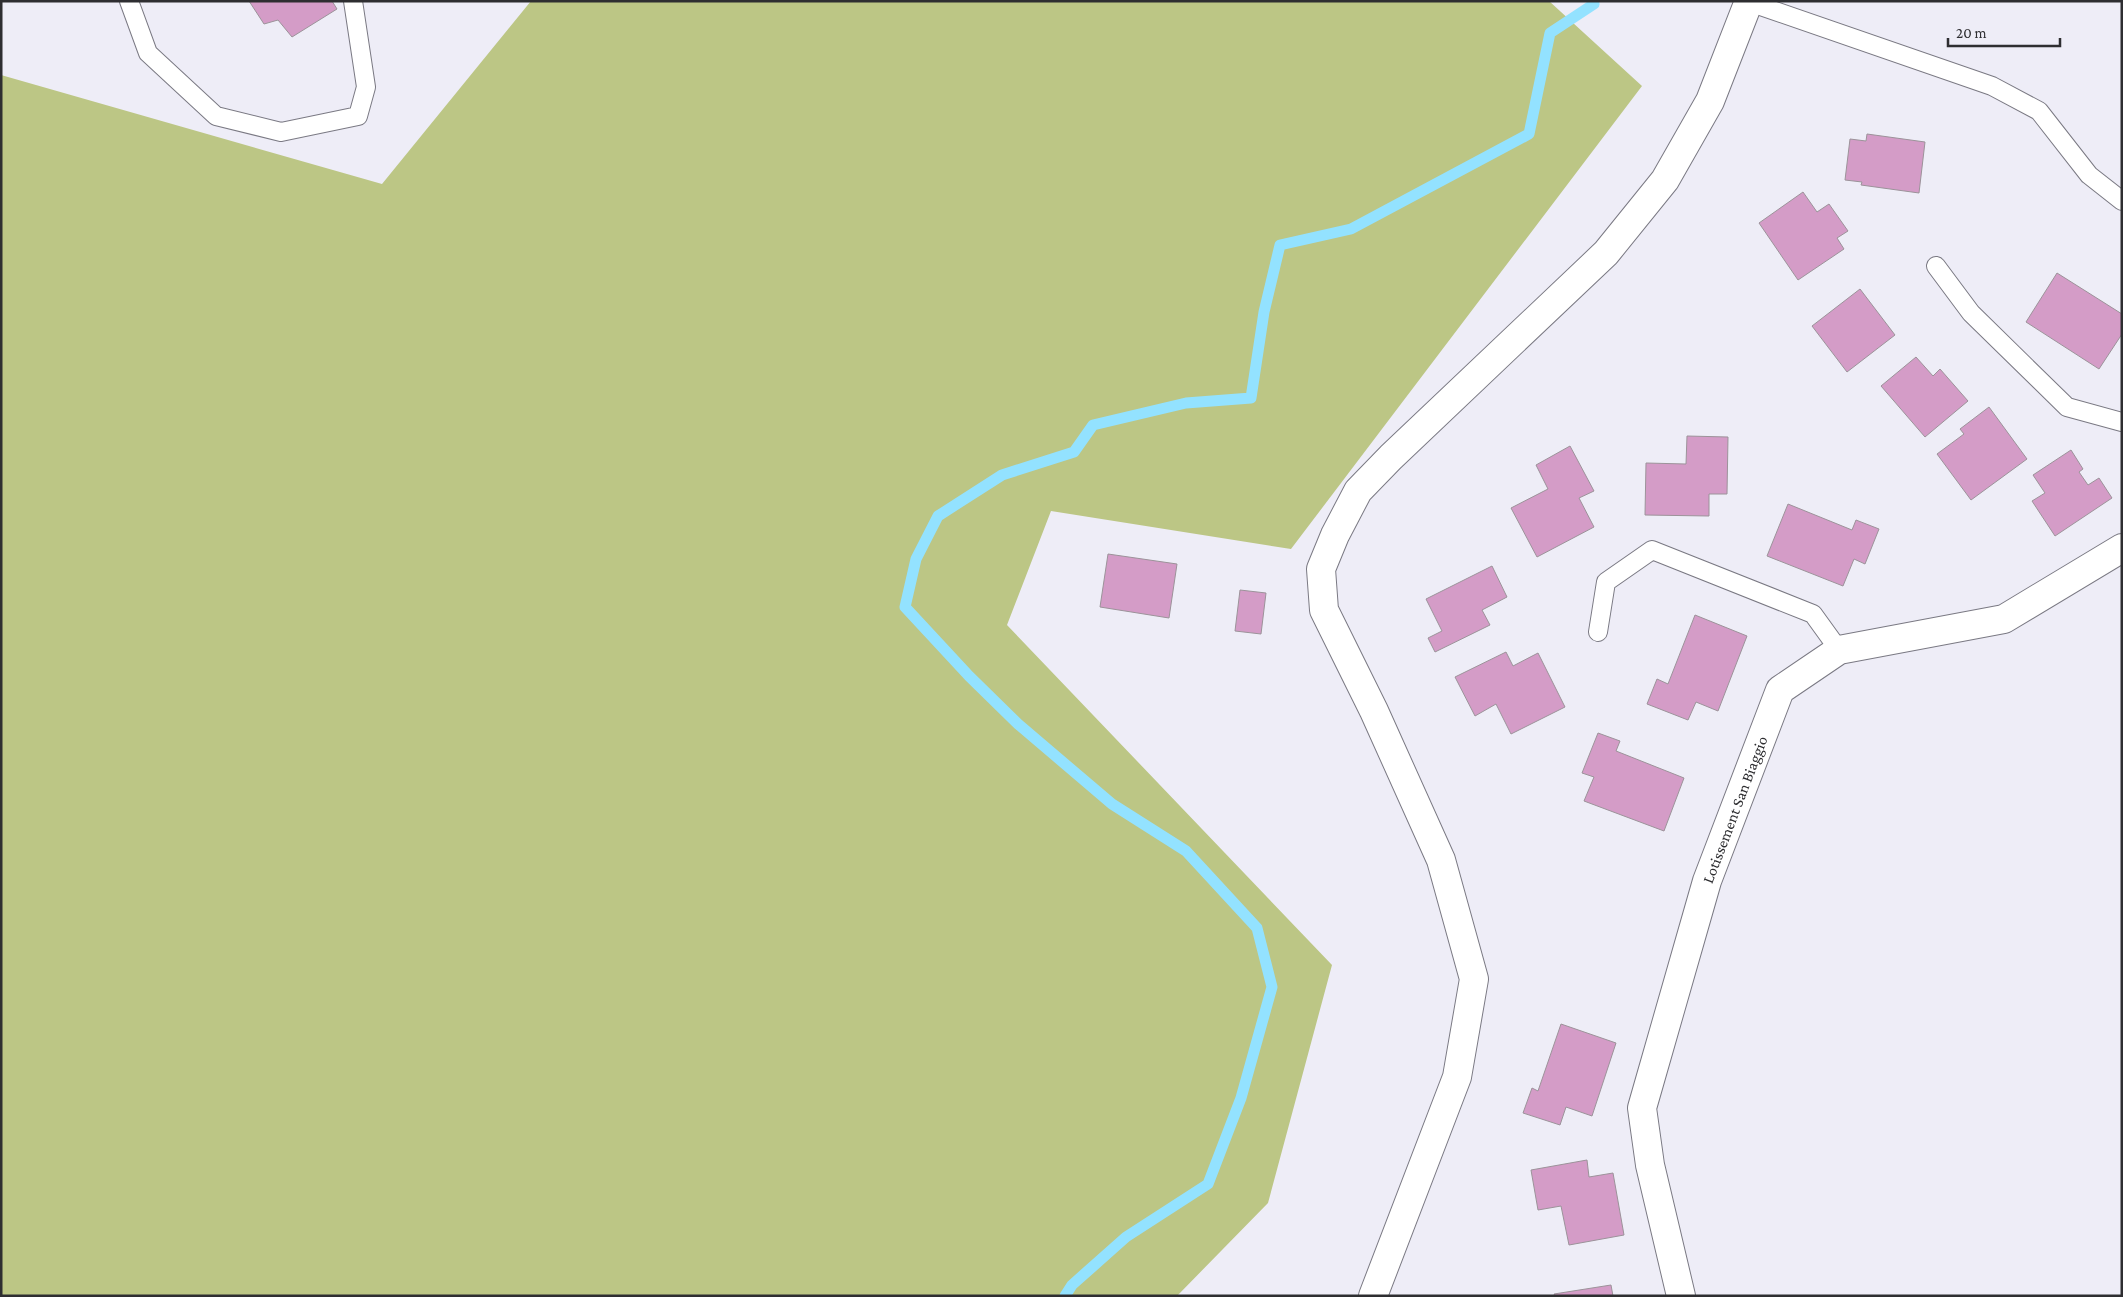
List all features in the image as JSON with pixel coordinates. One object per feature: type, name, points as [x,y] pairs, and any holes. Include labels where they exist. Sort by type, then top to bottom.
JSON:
[{"type":"street","points":[[1373,1296],[1457,1077],[1474,979],[1441,860],[1374,712],[1324,610],[1321,569],[1335,535],[1358,491],[1390,457],[1606,253],[1665,180],[1710,101],[1749,2]]},
{"type":"street","name":"Lotissement San Biaggio","points":[[1681,1296],[1650,1165],[1642,1108],[1706,881],[1780,690],[1839,650],[2004,619],[2122,548]]},
{"type":"lane","points":[[129,1],[148,53],[216,116],[281,132],[358,116],[366,87],[352,1]]},
{"type":"lane","points":[[1749,2],[1992,86],[2039,111],[2089,175],[2122,201]]},
{"type":"lane","points":[[1936,266],[1971,313],[2067,406],[2122,422]]},
{"type":"lane","points":[[1598,632],[1606,582],[1652,550],[1812,614],[1839,650]]},
{"type":"green space","points":[[531,1],[1549,1],[1642,86],[1291,549],[1051,511],[1007,625],[1332,965],[1268,1203],[1177,1296],[1,1296],[1,75],[382,184]]},
{"type":"building","points":[[249,1],[332,1],[337,9],[292,37],[278,20],[264,24]]},
{"type":"building","points":[[1867,134],[1925,142],[1919,193],[1861,185],[1862,182],[1845,180],[1850,139],[1866,141]]},
{"type":"building","points":[[1803,192],[1817,212],[1829,204],[1848,231],[1837,238],[1844,249],[1798,280],[1759,223]]},
{"type":"building","points":[[2057,273],[2122,314],[2122,334],[2099,369],[2026,322]]},
{"type":"building","points":[[1860,289],[1895,335],[1847,372],[1812,326]]},
{"type":"building","points":[[1916,357],[1933,376],[1940,369],[1968,401],[1925,437],[1881,386]]},
{"type":"building","points":[[1989,407],[2027,459],[1971,500],[1937,454],[1964,434],[1960,429]]},
{"type":"building","points":[[1687,436],[1728,437],[1727,494],[1709,494],[1709,516],[1645,515],[1646,463],[1686,464]]},
{"type":"building","points":[[1570,446],[1594,491],[1579,498],[1594,527],[1537,557],[1511,508],[1548,489],[1536,465]]},
{"type":"building","points":[[2071,450],[2083,469],[2079,472],[2088,485],[2099,478],[2112,498],[2055,536],[2032,501],[2045,493],[2033,475]]},
{"type":"building","points":[[1788,504],[1852,530],[1856,520],[1879,529],[1865,564],[1854,559],[1843,586],[1767,556]]},
{"type":"building","points":[[1108,554],[1177,564],[1169,618],[1100,607]]},
{"type":"building","points":[[1492,566],[1507,597],[1482,610],[1490,625],[1435,652],[1428,638],[1442,631],[1426,599]]},
{"type":"building","points":[[1240,590],[1266,593],[1261,634],[1235,631]]},
{"type":"building","points":[[1695,615],[1747,636],[1718,711],[1696,702],[1688,720],[1647,704],[1657,679],[1668,684]]},
{"type":"building","points":[[1506,652],[1513,666],[1538,653],[1565,707],[1511,734],[1496,704],[1475,716],[1455,677]]},
{"type":"building","points":[[1598,733],[1620,741],[1616,751],[1684,778],[1664,831],[1584,801],[1594,777],[1582,773]]},
{"type":"building","points":[[1561,1024],[1616,1043],[1592,1116],[1566,1107],[1560,1125],[1523,1113],[1532,1088],[1538,1091]]},
{"type":"building","points":[[1587,1160],[1589,1177],[1613,1173],[1624,1235],[1569,1245],[1561,1206],[1538,1210],[1531,1170]]},
{"type":"building","points":[[1611,1285],[1613,1296],[1555,1296],[1554,1294]]},
{"type":"waterway","points":[[1065,1296],[1072,1285],[1126,1237],[1208,1184],[1241,1098],[1272,987],[1257,928],[1186,851],[1112,804],[1018,724],[969,676],[905,607],[916,559],[938,516],[1002,475],[1074,452],[1093,425],[1186,403],[1251,398],[1264,312],[1280,245],[1351,229],[1529,134],[1550,33],[1594,4],[1593,1]]}]
